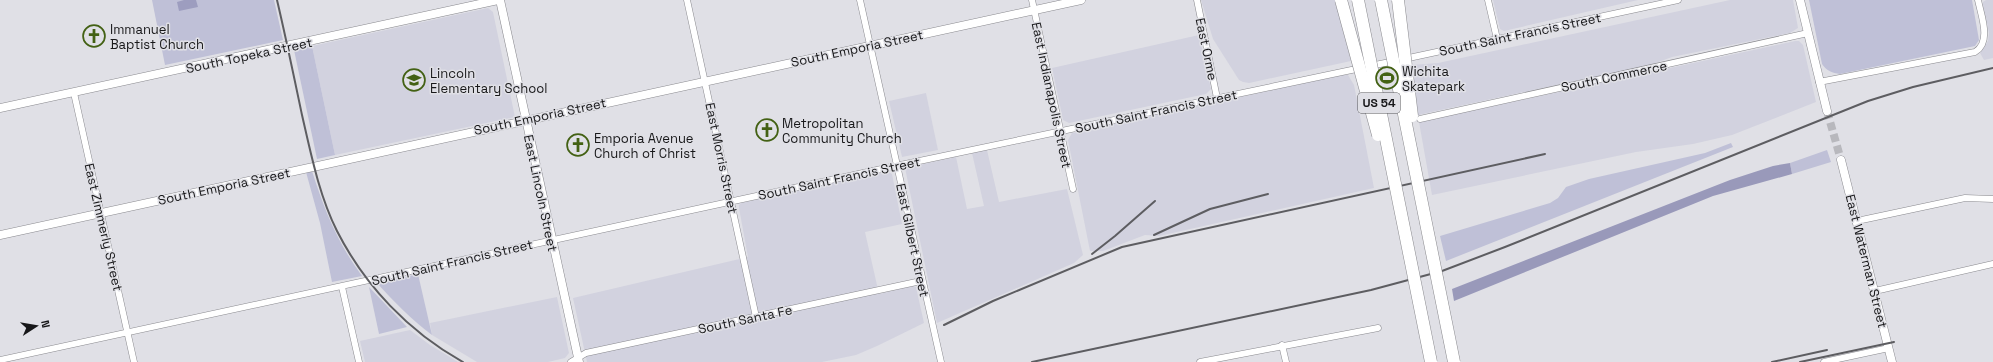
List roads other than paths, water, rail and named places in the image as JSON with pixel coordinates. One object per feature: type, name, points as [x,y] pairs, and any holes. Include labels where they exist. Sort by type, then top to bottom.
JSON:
[{"type":"highway","points":[[1341,0],[1378,137],[1399,205]]},
{"type":"highway","name":"US 54","points":[[1358,0],[1431,362]]},
{"type":"highway","name":"US 54","points":[[1381,0],[1454,362]]},
{"type":"highway","points":[[1398,0],[1423,203]]},
{"type":"street","name":"South Topeka Street","points":[[0,108],[499,0]]},
{"type":"street","name":"East Lincoln Street","points":[[499,0],[552,240],[576,361]]},
{"type":"street","name":"East Morris Street","points":[[687,0],[756,317]]},
{"type":"street","name":"East Gilbert Street","points":[[860,0],[941,362]]},
{"type":"street","name":"East Indianapolis Street","points":[[1032,0],[1073,189]]},
{"type":"street","name":"South Emporia Street","points":[[0,234],[526,119],[1082,0]]},
{"type":"street","name":"East Orme","points":[[1197,0],[1217,98]]},
{"type":"street","points":[[1488,0],[1497,39]]},
{"type":"street","points":[[1643,0],[1645,7]]},
{"type":"street","name":"South Saint Francis Street","points":[[0,360],[342,287],[731,201],[1678,0]]},
{"type":"street","points":[[1800,0],[1827,111]]},
{"type":"street","points":[[1819,82],[1975,52],[1981,46],[1984,38],[1978,0]]},
{"type":"street","name":"South Commerce","points":[[1420,119],[1808,33]]},
{"type":"street","name":"East Zimmerly Street","points":[[74,93],[134,362]]},
{"type":"street","name":"East Waterman Street","points":[[1841,160],[1892,362]]},
{"type":"street","points":[[1857,221],[1965,198],[1993,199]]},
{"type":"street","points":[[1875,291],[1993,264]]},
{"type":"street","name":"South Santa Fe","points":[[576,361],[586,353],[922,281]]},
{"type":"street","points":[[342,287],[359,362]]},
{"type":"street","points":[[1200,362],[1378,328]]},
{"type":"street","points":[[1282,346],[1286,362]]},
{"type":"street","points":[[1824,362],[1889,348]]},
{"type":"tunnel","points":[[1827,111],[1841,160]]},
{"type":"railway","points":[[277,0],[312,159],[320,189],[337,231],[361,270],[390,306],[424,337],[463,362]]},
{"type":"railway","points":[[1032,362],[1371,290],[1442,271],[1868,101],[1913,87],[1993,68]]},
{"type":"railway","points":[[944,325],[993,301],[1122,247],[1545,154]]},
{"type":"railway","points":[[1154,235],[1210,209],[1268,194]]},
{"type":"railway","points":[[1092,254],[1155,201]]},
{"type":"railway","points":[[1800,362],[1894,342]]},
{"type":"railway","points":[[1772,362],[1827,350]]},
{"type":"place","name":"Immanuel Baptist Church","points":[[94,36]]},
{"type":"place","name":"Wichita Skatepark","points":[[1387,78]]},
{"type":"place","name":"Lincoln Elementary School","points":[[414,80]]},
{"type":"place","name":"Metropolitan Community Church","points":[[767,130]]},
{"type":"place","name":"Emporia Avenue Church of Christ","points":[[578,145]]}]
